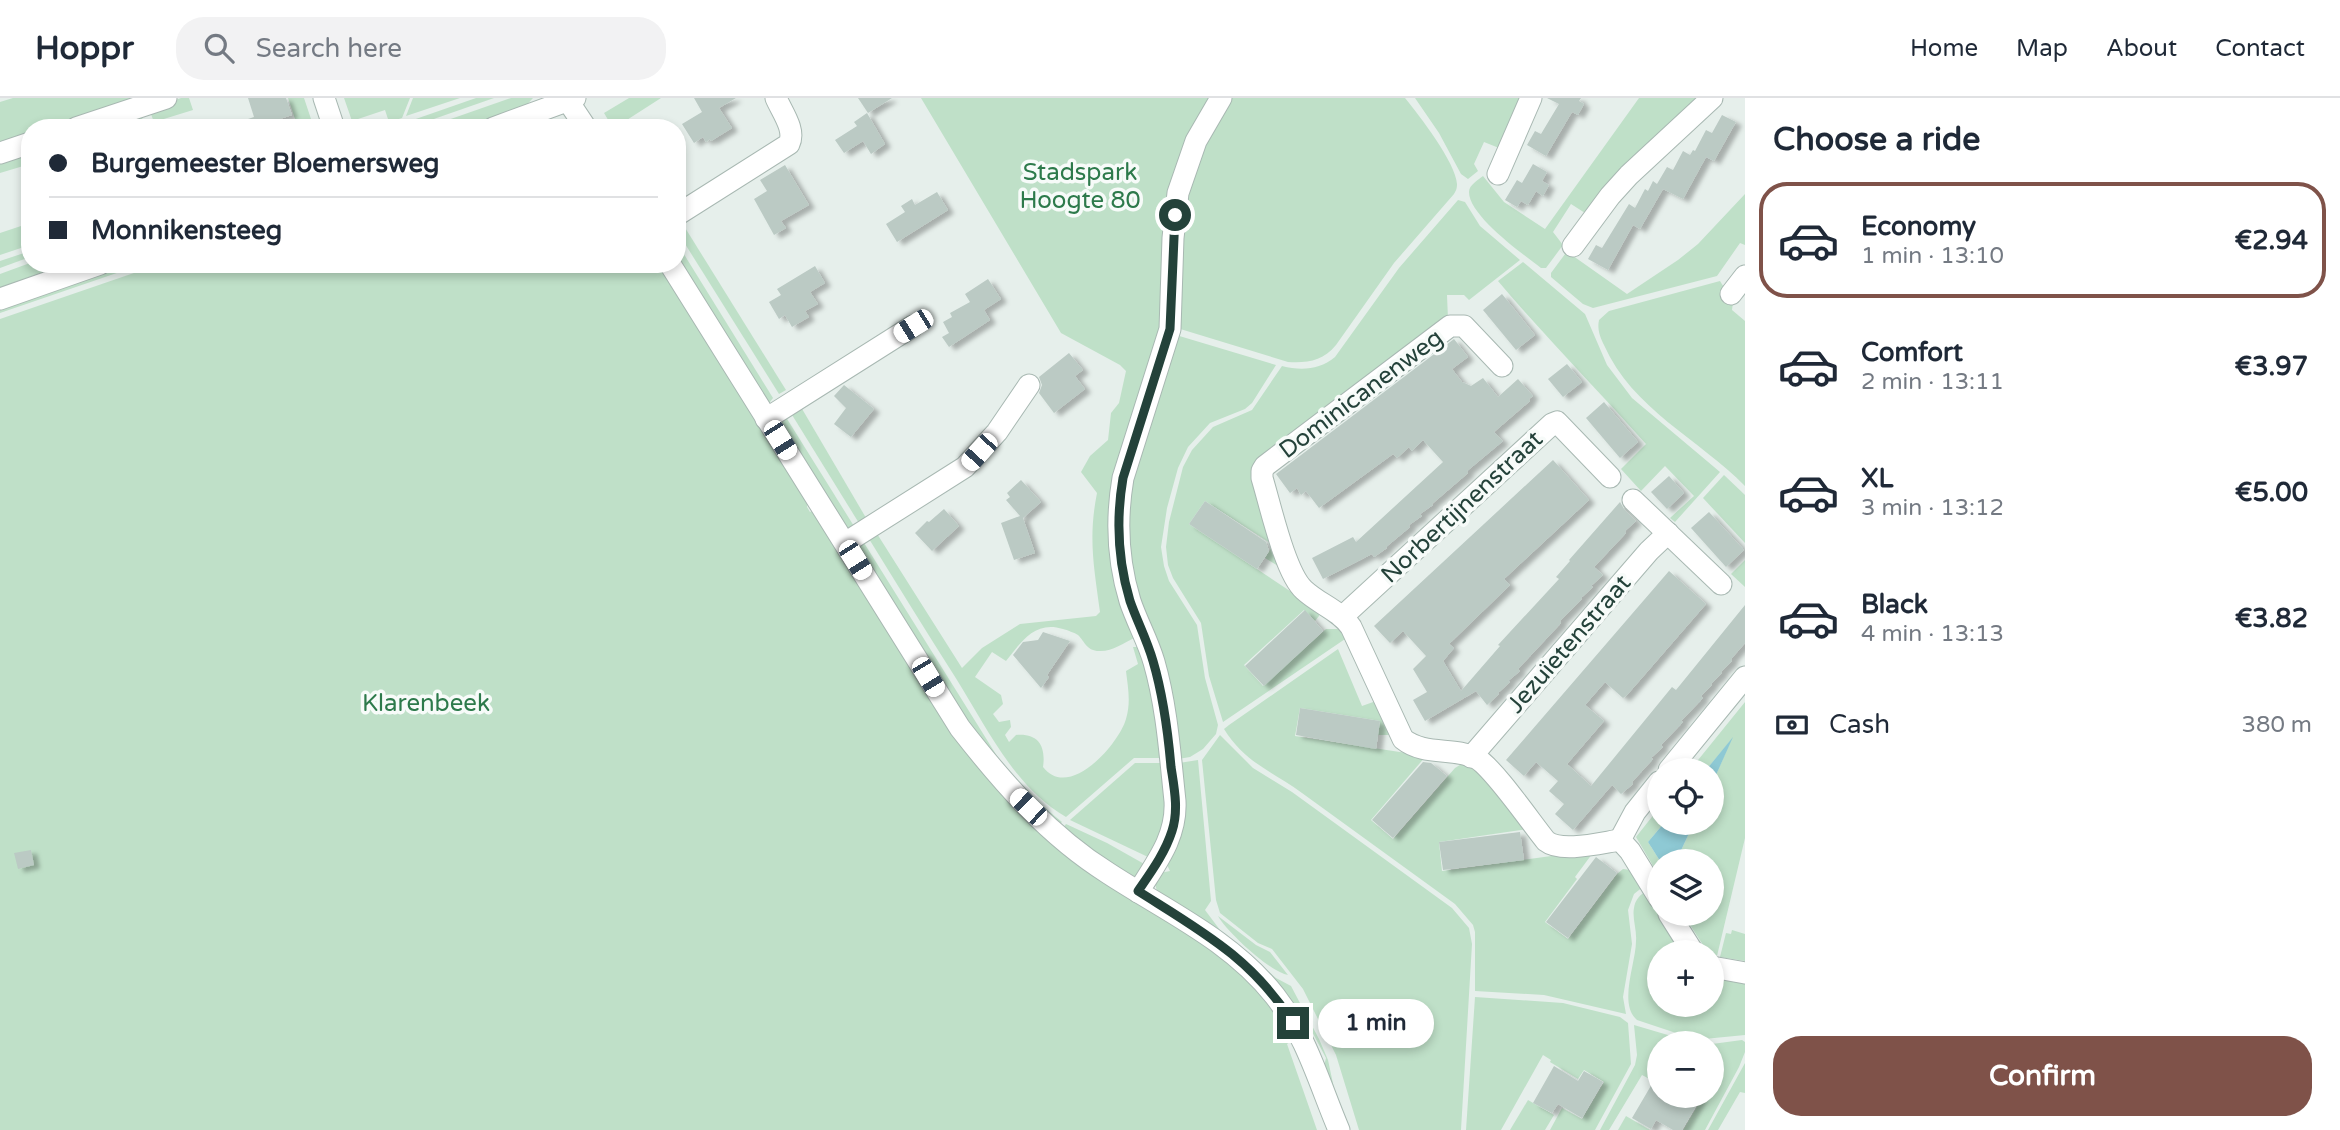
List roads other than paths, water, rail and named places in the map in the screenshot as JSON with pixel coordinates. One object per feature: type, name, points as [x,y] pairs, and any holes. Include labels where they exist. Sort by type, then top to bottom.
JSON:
[{"type":"street","points":[[103,119],[166,98]]},
{"type":"street","points":[[324,98],[331,119]]},
{"type":"street","points":[[686,209],[789,144],[792,138],[790,128],[776,98]]},
{"type":"street","points":[[1138,891],[1167,846],[1173,829],[1175,810],[1171,760],[1158,681],[1124,578],[1119,529],[1120,499],[1123,478],[1170,329],[1173,238],[1178,193],[1196,141],[1221,98]]},
{"type":"street","points":[[1498,174],[1531,98]]},
{"type":"street","points":[[1573,246],[1629,175],[1712,98]]},
{"type":"street","points":[[517,119],[570,99],[581,119]]},
{"type":"street","points":[[0,153],[21,146]]},
{"type":"street","points":[[0,299],[74,273]]},
{"type":"street","points":[[676,273],[960,728],[1002,780],[1068,843],[1107,873],[1230,950],[1269,990],[1300,1034],[1339,1130]]},
{"type":"street","points":[[1731,294],[1745,276]]},
{"type":"street","points":[[766,419],[913,326]]},
{"type":"street","name":"Dominicanenweg","points":[[1471,757],[1414,747],[1403,740],[1351,627],[1342,617],[1303,590],[1298,583],[1289,565],[1262,478],[1263,469],[1450,326],[1464,326],[1502,366]]},
{"type":"street","points":[[845,543],[965,467],[997,432],[1029,385]]},
{"type":"street","name":"Norbertijnenstraat","points":[[1342,617],[1552,424],[1557,422],[1609,477]]},
{"type":"street","points":[[1633,500],[1721,584]]},
{"type":"street","name":"Jezuïetenstraat","points":[[1471,757],[1649,551],[1668,533]]},
{"type":"street","points":[[1679,758],[1745,677]]},
{"type":"street","points":[[1471,757],[1482,763],[1550,845],[1563,848],[1620,840]]},
{"type":"street","points":[[1620,840],[1634,812],[1647,796]]},
{"type":"street","points":[[1620,840],[1647,879]]},
{"type":"street","points":[[1724,969],[1745,973]]},
{"type":"water","points":[[1733,737],[1724,758],[1716,758]]},
{"type":"water","points":[[1654,835],[1688,835],[1682,849],[1652,849],[1648,842]]},
{"type":"park label","name":"Stadspark Hoogte 80","points":[[1080,186]]},
{"type":"park label","name":"Klarenbeek","points":[[426,703]]}]
